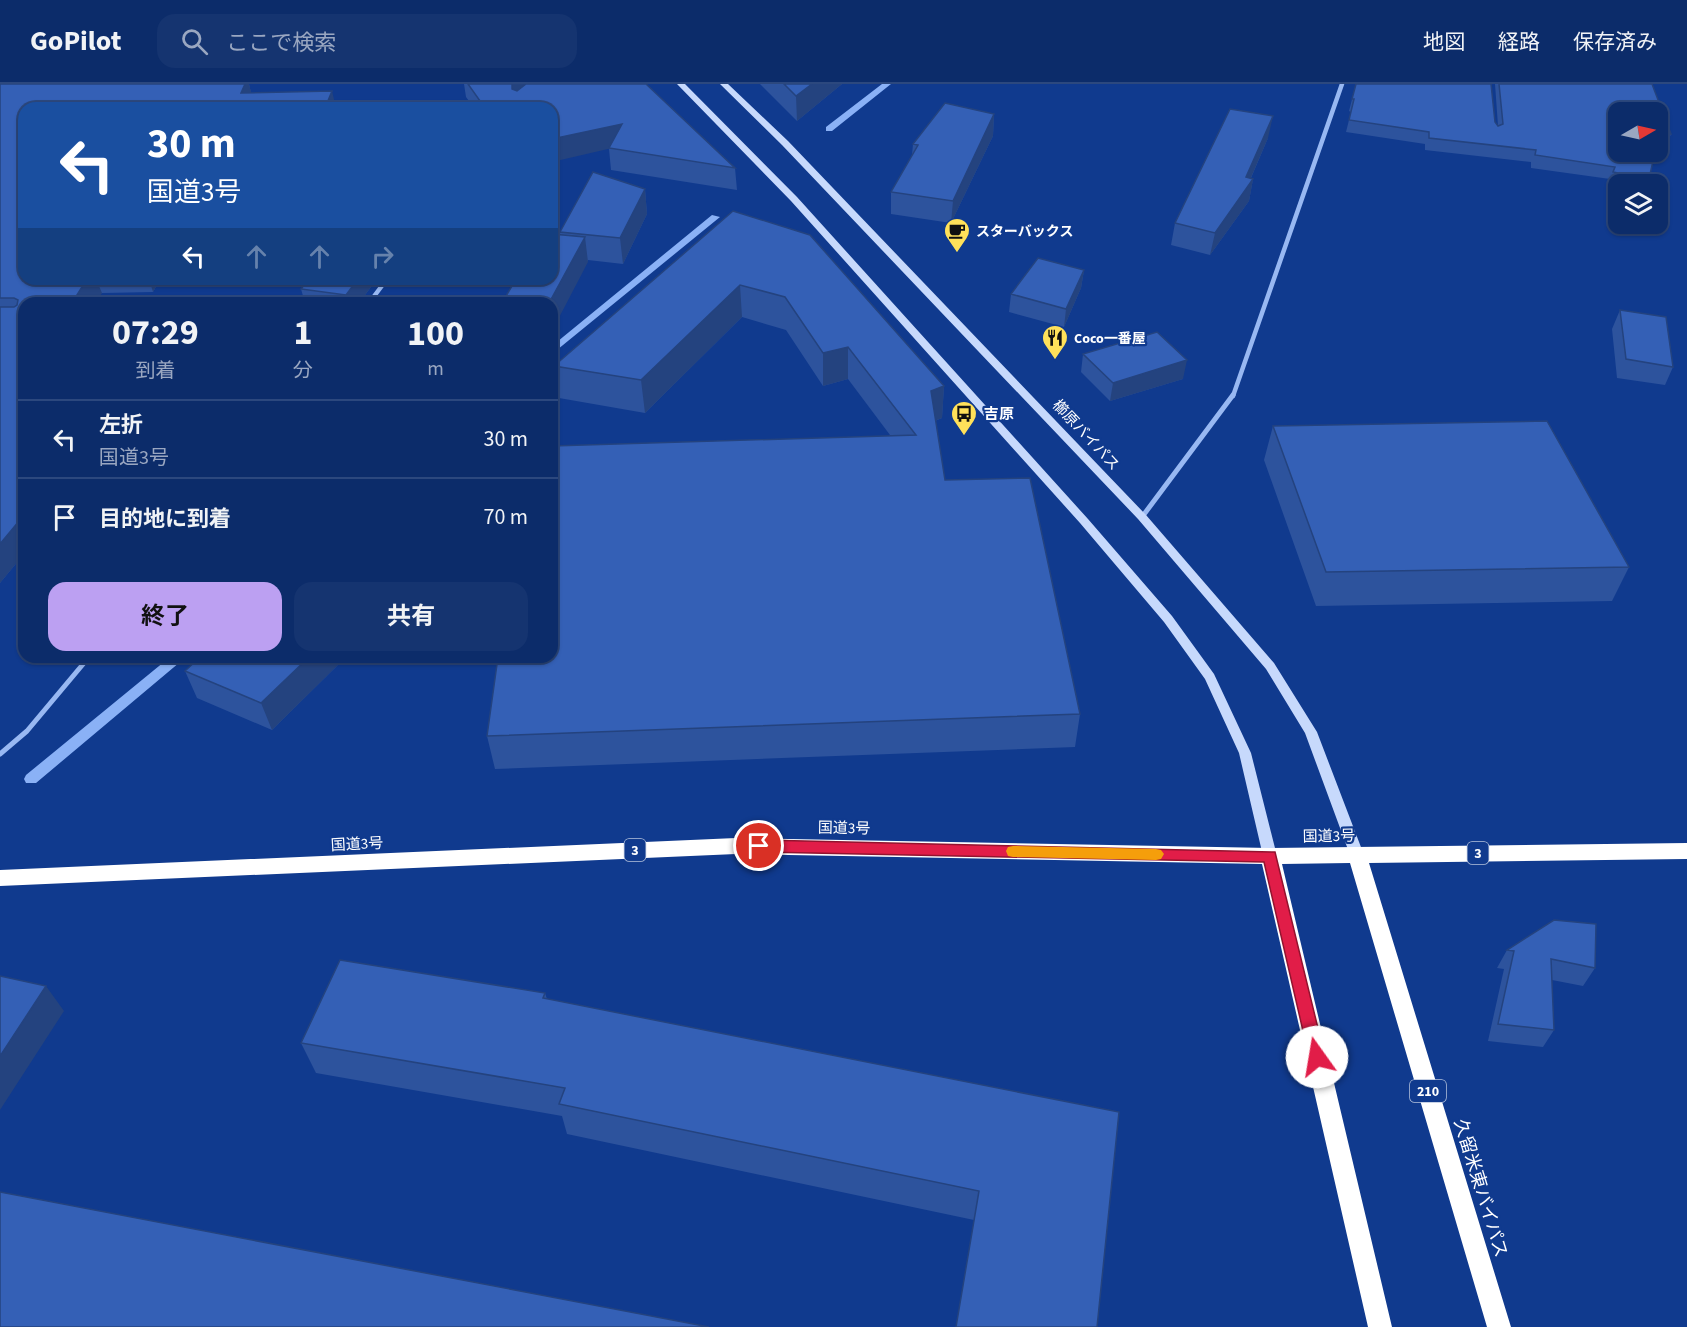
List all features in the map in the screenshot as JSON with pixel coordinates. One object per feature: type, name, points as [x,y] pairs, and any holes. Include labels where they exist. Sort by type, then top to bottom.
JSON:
[{"type":"highway","name":"国道3号","points":[[0,878],[736,846],[1270,856],[1687,850]]},
{"type":"highway","name":"久留米東バイパス","points":[[1357,855],[1499,1327]]},
{"type":"highway","points":[[1270,856],[1380,1327]]},
{"type":"street","points":[[681,84],[794,199],[1084,521],[1168,620],[1210,677],[1245,753],[1270,856]]},
{"type":"street","name":"櫛原バイパス","points":[[724,84],[785,143],[1142,517],[1270,666],[1311,732],[1357,855]]},
{"type":"street","points":[[1142,517],[1233,396],[1342,84]]},
{"type":"street","points":[[0,754],[27,731],[84,663]]},
{"type":"building","points":[[0,84],[245,84],[241,93],[332,91],[327,102],[18,102],[18,285],[83,285],[76,297],[18,297],[18,300],[0,298]]},
{"type":"building","points":[[468,84],[512,84],[512,89],[517,91],[526,84],[646,84],[735,168],[609,148],[622,124],[558,138],[558,102],[481,102]]},
{"type":"building","points":[[784,84],[812,84],[796,96]]},
{"type":"building","points":[[1356,84],[1491,84],[1495,122],[1498,126],[1503,124],[1499,84],[1652,84],[1659,102],[1608,102],[1608,162],[1653,162],[1650,174],[1623,174],[1613,172],[1615,167],[1535,155],[1536,150],[1429,138],[1429,132],[1349,120],[1354,99],[1352,99]]},
{"type":"building","points":[[945,103],[994,114],[953,201],[891,192],[918,145],[913,144]]},
{"type":"building","points":[[1230,109],[1273,116],[1246,177],[1253,179],[1215,233],[1175,223]]},
{"type":"building","points":[[593,172],[645,189],[620,238],[560,232]]},
{"type":"building","points":[[733,211],[810,235],[944,386],[931,391],[945,480],[1030,478],[1080,714],[487,736],[497,663],[558,663],[558,446],[916,435],[848,347],[823,353],[785,297],[740,285],[641,380],[558,367],[558,363]]},
{"type":"building","points":[[558,235],[585,237],[552,297],[506,297],[512,285],[558,285]]},
{"type":"building","points":[[1038,258],[1084,270],[1066,309],[1011,294]]},
{"type":"building","points":[[304,285],[354,285],[346,295],[301,289]]},
{"type":"building","points":[[18,300],[18,522],[0,544],[0,307],[17,305]]},
{"type":"building","points":[[1620,310],[1666,317],[1673,367],[1626,359]]},
{"type":"building","points":[[1157,332],[1187,360],[1113,383],[1083,354]]},
{"type":"building","points":[[1547,421],[1629,567],[1326,572],[1273,426]]},
{"type":"building","points":[[194,663],[303,663],[261,703],[185,671]]},
{"type":"building","points":[[1554,920],[1596,924],[1595,968],[1551,959],[1554,1030],[1498,1024],[1514,951],[1507,950]]},
{"type":"building","points":[[340,960],[545,993],[543,998],[1119,1112],[1097,1327],[956,1327],[979,1191],[559,1104],[565,1088],[301,1043]]},
{"type":"building","points":[[0,976],[46,986],[0,1056]]},
{"type":"building","points":[[0,1192],[709,1327],[0,1327]]},
{"type":"waterway","points":[[829,129],[887,84]]},
{"type":"waterway","points":[[558,346],[715,217]]},
{"type":"waterway","points":[[31,779],[172,663]]},
{"type":"slow traffic","points":[[1013,851],[1156,854]]},
{"type":"place","name":"スターバックス","points":[[957,254]]},
{"type":"place","name":"Coco一番屋","points":[[1055,361]]},
{"type":"place","name":"吉原","points":[[964,437]]},
{"type":"route","points":[[759,846],[1270,856],[1317,1057]]}]
